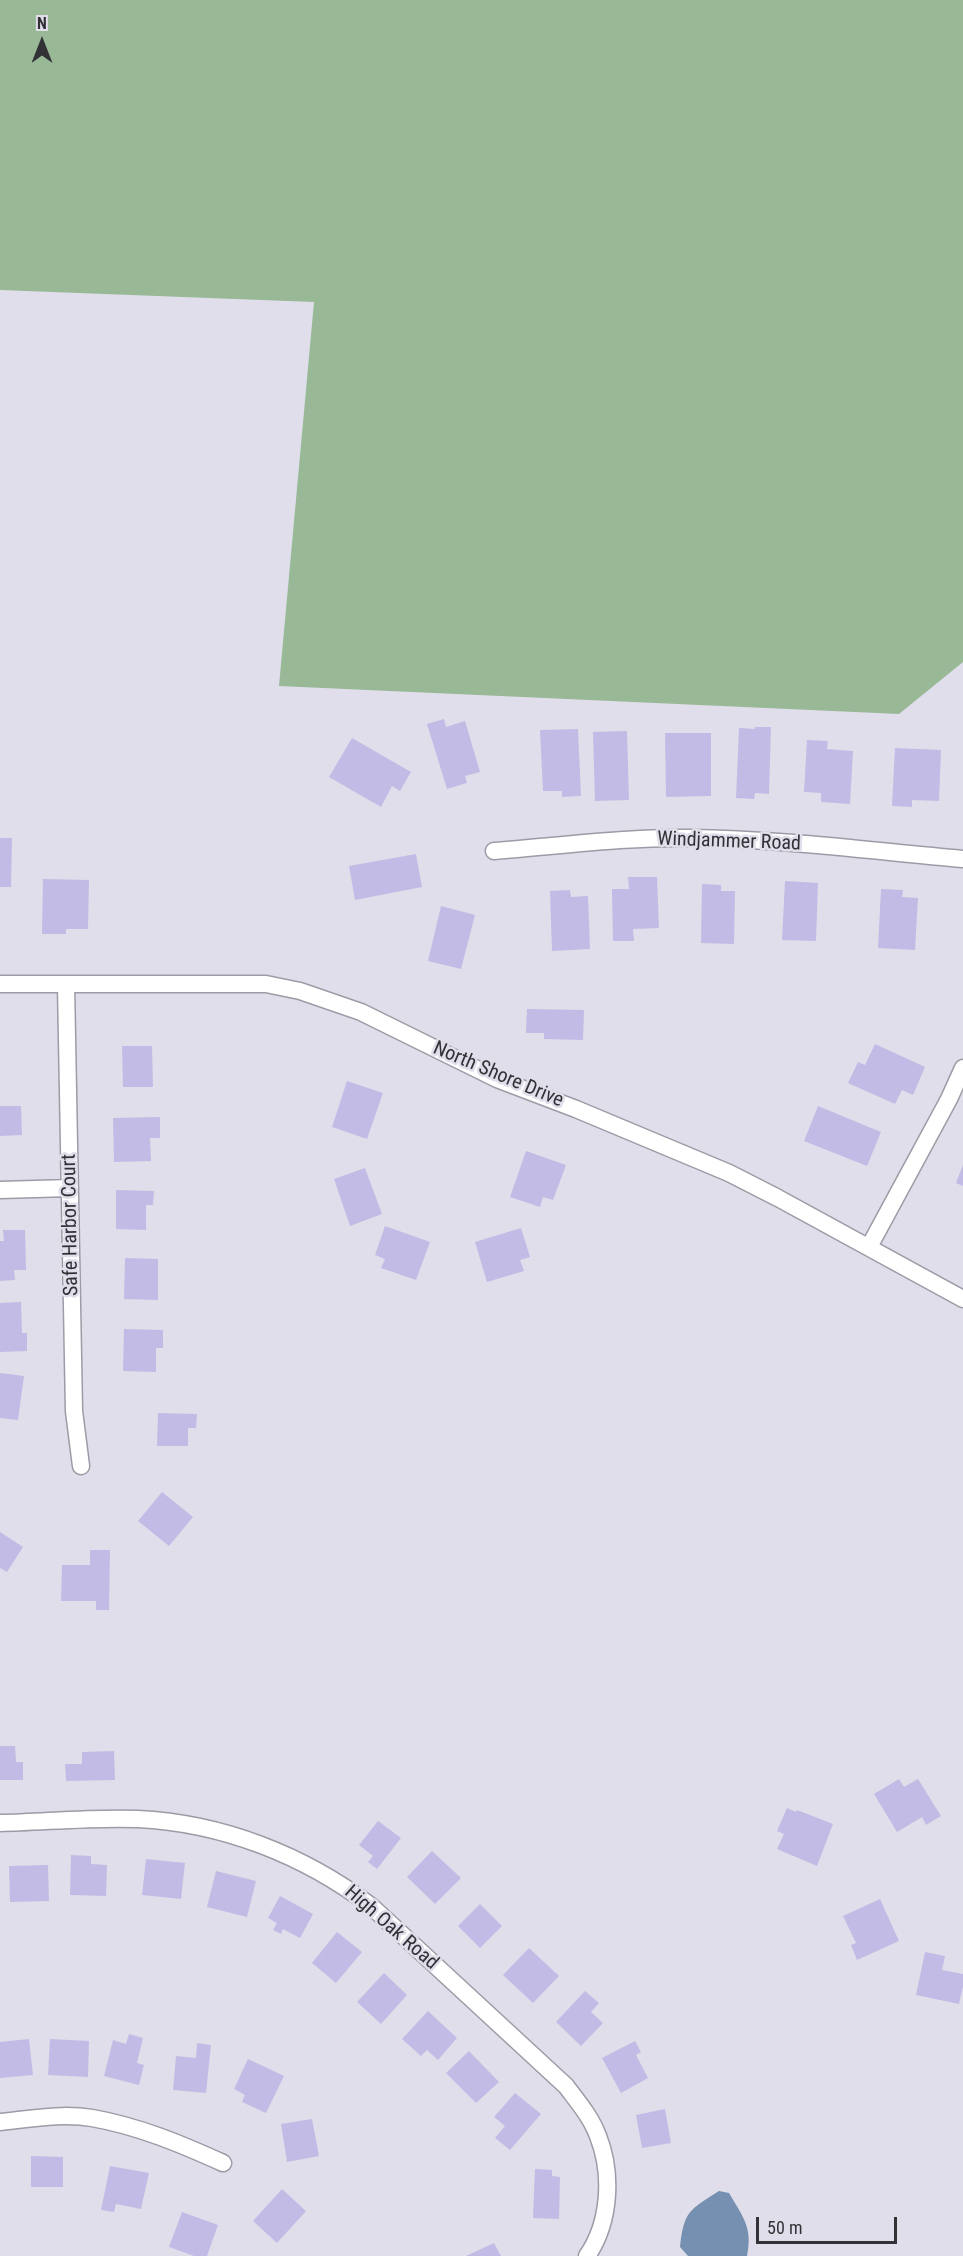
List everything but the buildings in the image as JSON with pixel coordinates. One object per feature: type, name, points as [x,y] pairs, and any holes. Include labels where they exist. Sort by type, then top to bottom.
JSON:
[{"type":"street","name":"Windjammer Road","points":[[494,851],[629,840],[690,838],[794,843],[963,859]]},
{"type":"street","name":"North Shore Drive","points":[[0,984],[266,984],[300,992],[361,1012],[497,1078],[729,1173],[963,1299]]},
{"type":"street","name":"Safe Harbor Court","points":[[66,985],[74,1411],[81,1466]]},
{"type":"street","points":[[869,1247],[962,1074]]},
{"type":"street","points":[[0,1190],[70,1188]]},
{"type":"street","name":"High Oak Road","points":[[0,1823],[138,1819],[187,1825],[239,1837],[284,1854],[319,1870],[346,1887],[371,1906],[566,2086],[587,2114],[599,2137],[605,2163],[607,2189],[605,2214],[597,2242],[587,2256]]},
{"type":"street","points":[[0,2122],[40,2118],[90,2118],[137,2128],[223,2163]]},
{"type":"green space","points":[[0,0],[963,0],[963,662],[899,714],[279,686],[314,302],[0,290]]},
{"type":"water","points":[[719,2191],[729,2193],[746,2223],[749,2238],[747,2256],[688,2256],[680,2247],[686,2218],[695,2207]]}]
